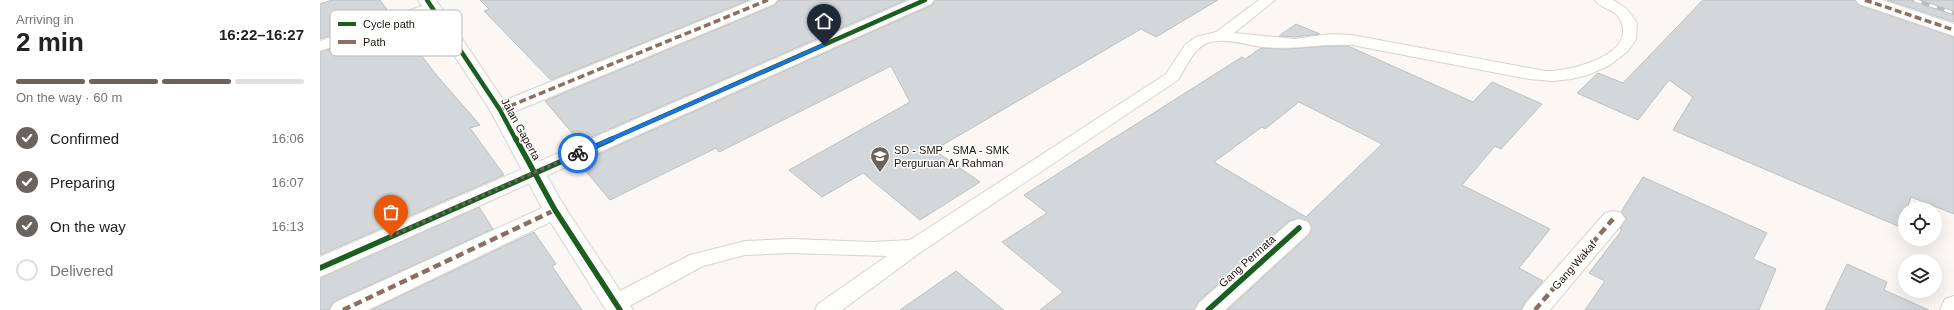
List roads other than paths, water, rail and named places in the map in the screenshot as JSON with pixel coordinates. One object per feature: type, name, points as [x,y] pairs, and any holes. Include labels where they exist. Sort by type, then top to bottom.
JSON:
[{"type":"street","points":[[500,110],[768,0]]},
{"type":"street","points":[[320,268],[925,0]]},
{"type":"street","points":[[1865,0],[1954,30]]},
{"type":"street","name":"Jalan Gaperta","points":[[462,53],[500,110],[533,173],[555,210],[618,307]]},
{"type":"street","points":[[343,310],[555,210]]},
{"type":"street","name":"Gang Wakaf","points":[[1535,310],[1613,219]]},
{"type":"street","name":"Gang Permata","points":[[1208,310],[1299,228]]},
{"type":"street","points":[[1953,310],[1954,306]]},
{"type":"lane","points":[[1221,36],[1268,0]]},
{"type":"lane","points":[[826,310],[914,247],[1172,77],[1190,48],[1201,40],[1221,36],[1263,42],[1295,44],[1331,39],[1352,40],[1524,73],[1561,76],[1607,62],[1625,46],[1630,35],[1630,20],[1619,9],[1602,0]]},
{"type":"lane","points":[[411,10],[429,3]]},
{"type":"lane","points":[[320,46],[330,42]]},
{"type":"lane","points":[[618,307],[697,260],[745,248],[791,246],[874,249],[914,247]]},
{"type":"railway","points":[[1914,0],[1954,13]]},
{"type":"place","name":"SD - SMP - SMA - SMK Perguruan Ar Rahman","points":[[880,173]]}]
